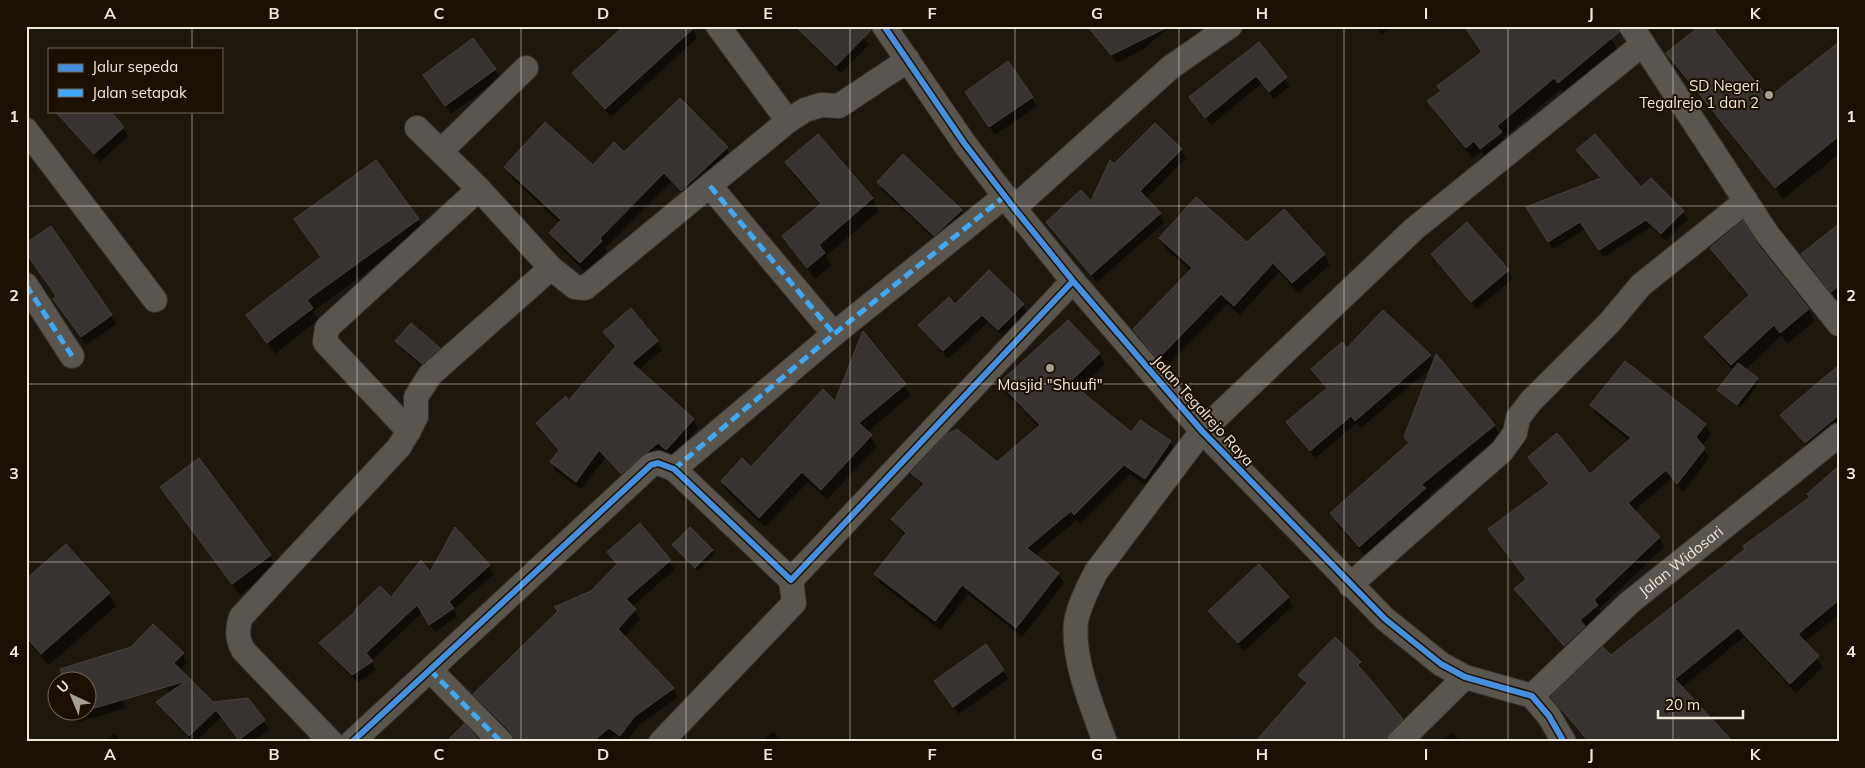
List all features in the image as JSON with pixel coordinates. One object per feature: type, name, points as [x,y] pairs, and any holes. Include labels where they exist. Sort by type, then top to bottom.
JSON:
[{"type":"street","points":[[718,26],[788,121]]},
{"type":"street","name":"Jalan Tegalrejo Raya","points":[[884,26],[964,143],[1073,281],[1202,431],[1350,585],[1385,618],[1441,664],[1466,677],[1532,696]]},
{"type":"street","points":[[674,469],[834,334],[1009,202],[1171,67],[1230,26]]},
{"type":"street","points":[[1105,742],[1093,709],[1077,650],[1076,622],[1084,596],[1096,572],[1202,431],[1414,229],[1636,35],[1768,235],[1834,310]]},
{"type":"street","points":[[417,128],[478,189],[551,268],[575,288],[585,288],[788,121],[805,110],[821,105],[839,106],[908,60]]},
{"type":"street","points":[[441,151],[526,68]]},
{"type":"street","points":[[26,130],[155,300]]},
{"type":"street","points":[[710,186],[834,334]]},
{"type":"street","points":[[409,432],[325,342],[324,335],[326,328],[478,189]]},
{"type":"street","points":[[1350,585],[1502,452],[1515,433],[1518,418],[1531,401],[1610,322],[1640,286],[1746,202]]},
{"type":"street","points":[[331,742],[243,650],[237,630],[241,617],[400,446],[416,417],[416,397],[430,375],[551,268]]},
{"type":"street","points":[[791,580],[1073,281]]},
{"type":"street","points":[[26,285],[72,356]]},
{"type":"street","name":"Jalan Widosari","points":[[1532,696],[1629,604],[1839,435]]},
{"type":"street","points":[[352,742],[645,470],[658,463],[674,469],[791,580],[794,603],[660,742]]},
{"type":"street","points":[[430,670],[500,742]]},
{"type":"street","points":[[1399,742],[1466,677]]},
{"type":"street","points":[[1532,696],[1549,716],[1564,742]]},
{"type":"building","points":[[624,26],[696,26],[605,109],[572,73]]},
{"type":"building","points":[[795,26],[870,26],[871,30],[836,66]]},
{"type":"building","points":[[1087,26],[1170,26],[1111,55]]},
{"type":"building","points":[[1464,26],[1617,26],[1619,32],[1558,83],[1554,78],[1497,126],[1502,132],[1480,149],[1474,141],[1466,148],[1427,101],[1441,91],[1437,86],[1482,52]]},
{"type":"building","name":"SD Negeri Tegalrejo 1 dan 2","points":[[1700,26],[1711,26],[1768,98],[1839,42],[1839,136],[1775,188],[1666,53]]},
{"type":"building","points":[[473,38],[496,69],[445,106],[423,75]]},
{"type":"building","points":[[1259,42],[1287,77],[1269,92],[1256,76],[1205,118],[1189,97]]},
{"type":"building","points":[[1008,61],[1033,97],[989,127],[965,92]]},
{"type":"building","points":[[680,98],[728,147],[681,191],[664,173],[600,238],[602,241],[580,263],[549,233],[561,220],[504,167],[545,122],[593,165],[614,142],[624,152]]},
{"type":"building","points":[[56,112],[111,112],[124,127],[94,154]]},
{"type":"building","points":[[1155,123],[1182,149],[1140,191],[1161,213],[1091,275],[1046,222],[1081,190],[1091,201],[1110,160],[1114,164]]},
{"type":"building","points":[[818,134],[873,198],[819,245],[825,253],[807,268],[782,236],[821,204],[785,162]]},
{"type":"building","points":[[1595,134],[1641,187],[1651,178],[1684,211],[1661,234],[1646,220],[1599,250],[1580,222],[1548,242],[1526,207],[1601,178],[1576,150]]},
{"type":"building","points":[[903,154],[962,210],[934,236],[877,182]]},
{"type":"building","points":[[376,160],[419,219],[307,300],[313,308],[267,343],[246,315],[321,257],[294,219]]},
{"type":"building","points":[[1196,197],[1247,242],[1284,209],[1325,254],[1292,283],[1273,263],[1234,306],[1221,294],[1158,359],[1133,329],[1192,268],[1159,238]]},
{"type":"building","points":[[1743,221],[1757,244],[1809,309],[1780,333],[1774,325],[1731,365],[1704,337],[1749,295],[1710,248]]},
{"type":"building","points":[[1467,222],[1509,270],[1471,302],[1431,254]]},
{"type":"building","points":[[1839,224],[1839,286],[1831,292],[1801,254]]},
{"type":"building","points":[[51,226],[112,315],[81,337],[53,299],[56,296],[26,253],[26,243]]},
{"type":"building","points":[[989,270],[1024,304],[998,330],[982,315],[943,351],[918,325],[949,297],[955,304]]},
{"type":"building","points":[[631,308],[658,341],[632,363],[694,419],[666,450],[658,443],[621,474],[599,450],[576,482],[550,462],[559,450],[536,423],[566,396],[568,401],[616,346],[603,332]]},
{"type":"building","points":[[1383,310],[1431,355],[1355,421],[1351,416],[1310,451],[1286,422],[1327,388],[1311,369],[1342,342],[1347,348]]},
{"type":"building","points":[[1068,320],[1100,353],[1070,382],[1131,432],[1140,420],[1171,441],[1145,479],[1124,465],[1074,515],[1071,511],[1027,548],[1059,573],[1016,628],[962,585],[935,621],[874,574],[906,533],[891,519],[924,484],[911,473],[947,434],[957,429],[997,462],[1040,425],[999,383]]},
{"type":"building","points":[[411,323],[440,348],[422,364],[395,341]]},
{"type":"building","points":[[863,331],[906,384],[859,423],[872,435],[821,490],[802,472],[759,518],[721,481],[742,458],[751,467],[823,389],[835,401]]},
{"type":"building","points":[[1436,354],[1495,425],[1421,485],[1426,488],[1359,547],[1330,513],[1409,443],[1404,437]]},
{"type":"building","points":[[1625,361],[1706,424],[1696,437],[1705,448],[1677,484],[1666,470],[1628,503],[1660,537],[1594,600],[1598,605],[1580,620],[1585,626],[1564,646],[1514,589],[1526,579],[1488,529],[1549,484],[1528,457],[1557,433],[1590,474],[1631,438],[1590,405]]},
{"type":"building","points":[[1738,363],[1758,378],[1737,405],[1717,390]]},
{"type":"building","points":[[1839,365],[1839,415],[1805,443],[1780,415]]},
{"type":"building","points":[[199,458],[271,555],[232,584],[160,487]]},
{"type":"building","points":[[1839,466],[1839,600],[1798,634],[1819,656],[1790,684],[1738,628],[1675,679],[1733,742],[1589,742],[1551,697],[1603,647],[1611,655],[1745,549],[1743,546],[1810,497],[1807,494]]},
{"type":"building","points":[[640,523],[671,560],[626,599],[636,609],[618,629],[674,688],[634,717],[620,736],[609,728],[592,742],[514,742],[511,732],[473,694],[558,611],[554,607],[591,591],[617,564],[607,552]]},
{"type":"building","points":[[455,527],[490,565],[449,602],[454,608],[429,625],[417,605],[366,653],[373,661],[352,675],[319,643],[356,611],[380,586],[391,597],[421,560],[430,572]]},
{"type":"building","points":[[690,527],[713,550],[695,568],[672,545]]},
{"type":"building","points":[[66,544],[110,593],[41,654],[26,637],[26,579]]},
{"type":"building","points":[[1259,564],[1289,597],[1238,643],[1208,611]]},
{"type":"building","points":[[153,624],[184,653],[174,663],[213,702],[248,698],[265,720],[239,740],[216,710],[189,736],[156,702],[186,681],[98,707],[98,670],[60,669],[131,647]]},
{"type":"building","points":[[1335,637],[1361,662],[1358,665],[1403,719],[1389,733],[1386,742],[1255,742],[1307,683],[1298,675]]},
{"type":"building","points":[[986,644],[1004,670],[953,707],[934,681]]},
{"type":"building","points":[[464,724],[481,742],[446,742]]},
{"type":"marked path","points":[[710,186],[834,334]]},
{"type":"marked path","points":[[674,469],[834,334],[1005,196]]},
{"type":"marked path","points":[[26,285],[72,356]]},
{"type":"marked path","points":[[430,670],[501,742]]},
{"type":"cycle path","points":[[884,26],[964,143],[1014,208],[1073,281],[1202,431],[1385,619],[1441,664],[1465,677],[1532,696],[1549,716],[1564,742]]},
{"type":"cycle path","points":[[352,742],[651,465],[658,463],[674,469],[791,580],[1073,281]]},
{"type":"place","name":"SD Negeri Tegalrejo 1 dan 2","points":[[1769,95]]},
{"type":"place","name":"Masjid \"Shuufi\"","points":[[1050,368]]}]
